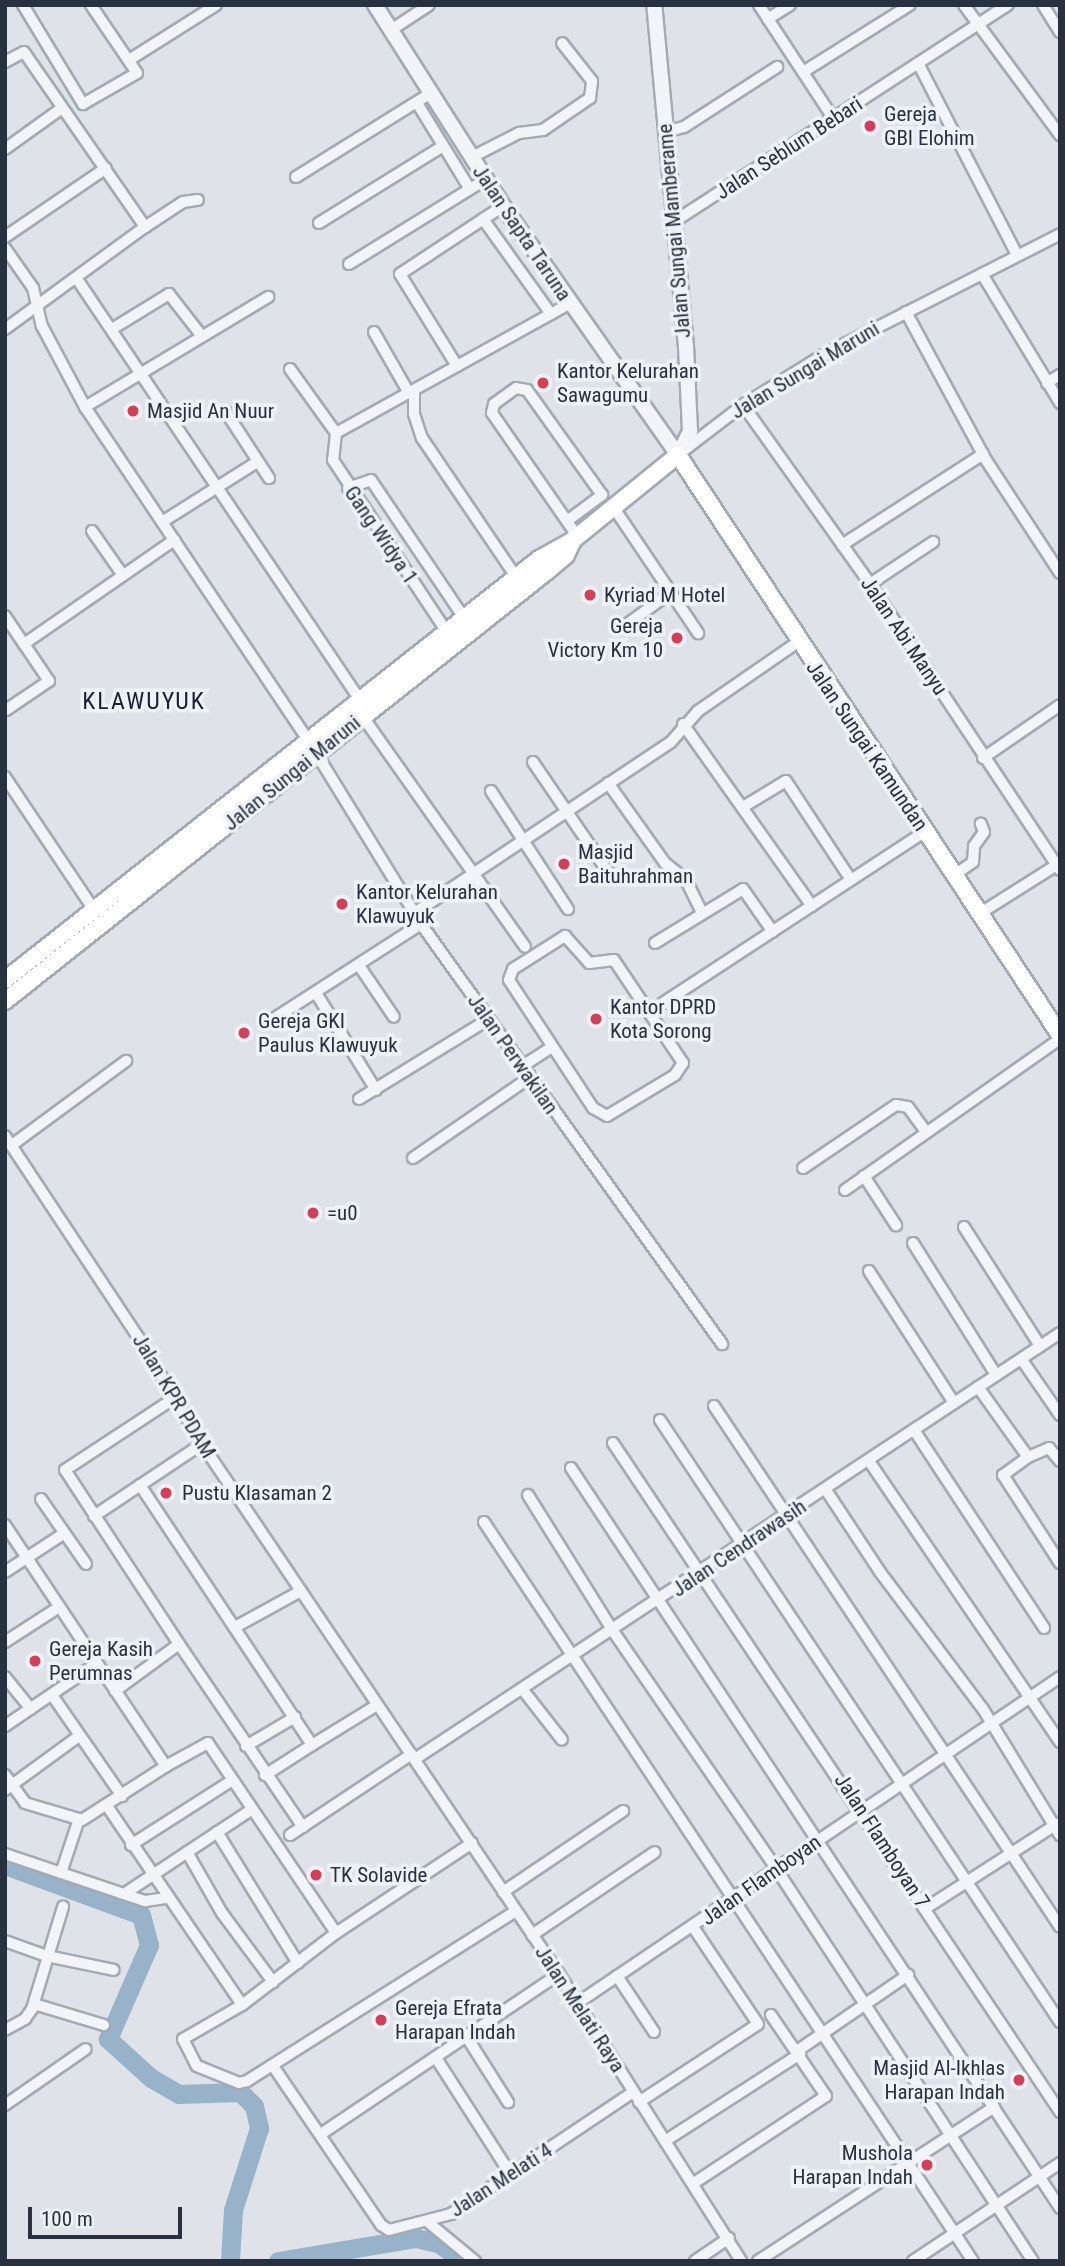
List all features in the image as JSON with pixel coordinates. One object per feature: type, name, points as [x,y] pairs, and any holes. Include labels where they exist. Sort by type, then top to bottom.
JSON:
[{"type":"main road","name":"Jalan Sungai Maruni","points":[[5,980],[312,747],[363,716],[546,572],[566,555],[576,539],[678,455]]},
{"type":"main road","name":"Jalan Sungai Kamundan","points":[[678,455],[798,642],[1060,1037]]},
{"type":"main road","name":"Jalan Sungai Maruni","points":[[5,1001],[312,747],[360,700],[557,546],[576,539]]},
{"type":"street","points":[[23,5],[83,104],[136,73],[91,5]]},
{"type":"street","points":[[129,60],[216,5]]},
{"type":"street","name":"Jalan Sapta Taruna","points":[[375,5],[503,206],[569,304],[678,455]]},
{"type":"street","points":[[391,30],[429,5]]},
{"type":"street","name":"Jalan Sungai Mamberame","points":[[654,5],[675,221],[690,422],[678,455]]},
{"type":"street","points":[[759,5],[833,118]]},
{"type":"street","points":[[768,19],[790,5]]},
{"type":"street","points":[[803,72],[910,5]]},
{"type":"street","points":[[964,5],[1060,135]]},
{"type":"street","name":"Jalan Seblum Bebari","points":[[675,221],[1008,5]]},
{"type":"street","points":[[1043,5],[1060,32]]},
{"type":"street","points":[[472,157],[519,133],[543,130],[590,98],[592,81],[562,43]]},
{"type":"street","points":[[5,62],[24,52],[145,227]]},
{"type":"street","points":[[919,65],[1017,255]]},
{"type":"street","points":[[665,132],[684,127],[777,67]]},
{"type":"street","points":[[296,177],[431,93]]},
{"type":"street","points":[[417,103],[470,189]]},
{"type":"street","points":[[5,149],[62,108]]},
{"type":"street","points":[[319,223],[443,146]]},
{"type":"street","points":[[5,237],[106,168]]},
{"type":"street","points":[[349,264],[486,179]]},
{"type":"street","points":[[5,313],[9,327],[145,227],[183,202],[198,200]]},
{"type":"street","points":[[457,366],[400,274],[503,206]]},
{"type":"street","points":[[483,219],[551,314]]},
{"type":"street","name":"Jalan Sungai Maruni","points":[[678,455],[743,405],[823,355],[1060,234]]},
{"type":"street","name":"Jalan Perwakilan","points":[[5,248],[33,288],[42,326],[85,407],[312,747],[421,924],[722,1345]]},
{"type":"street","points":[[982,274],[1060,402]]},
{"type":"street","points":[[77,279],[221,488],[360,700]]},
{"type":"street","points":[[112,329],[169,294],[201,335]]},
{"type":"street","points":[[85,407],[141,370],[268,297]]},
{"type":"street","points":[[290,369],[336,433],[569,304]]},
{"type":"street","points":[[906,313],[984,454],[1060,573]]},
{"type":"street","points":[[374,332],[411,392],[414,414],[422,438],[516,577]]},
{"type":"street","points":[[1047,383],[1060,375]]},
{"type":"street","points":[[567,521],[602,495],[527,390],[516,388],[495,404],[492,413],[567,521],[576,539]]},
{"type":"street","name":"Jalan Abi Manyu","points":[[743,405],[870,584],[1059,867]]},
{"type":"street","points":[[226,412],[269,478]]},
{"type":"street","name":"Gang Widya 1","points":[[336,433],[332,460],[348,488],[447,632]]},
{"type":"street","points":[[842,545],[984,454]]},
{"type":"street","points":[[162,523],[221,488],[257,462]]},
{"type":"street","points":[[348,488],[370,479],[464,618]]},
{"type":"street","points":[[614,508],[698,633]]},
{"type":"street","points":[[381,537],[400,524]]},
{"type":"street","points":[[92,531],[122,574]]},
{"type":"street","points":[[24,645],[174,540]]},
{"type":"street","points":[[870,584],[933,542]]},
{"type":"street","points":[[626,625],[670,593]]},
{"type":"street","points":[[5,616],[49,681],[5,709]]},
{"type":"street","points":[[416,912],[471,872],[671,742],[683,724],[798,642]]},
{"type":"street","points":[[984,758],[1060,705]]},
{"type":"street","points":[[363,716],[525,947]]},
{"type":"street","points":[[683,724],[813,906]]},
{"type":"street","points":[[533,762],[612,878]]},
{"type":"street","points":[[5,777],[94,910]]},
{"type":"street","points":[[743,807],[786,781],[850,880]]},
{"type":"street","points":[[608,783],[665,863],[686,880],[702,914]]},
{"type":"street","points":[[491,791],[520,840],[568,909]]},
{"type":"street","points":[[953,876],[973,862],[974,846],[984,832],[981,824]]},
{"type":"street","points":[[663,1003],[924,832]]},
{"type":"street","points":[[979,914],[1059,867]]},
{"type":"street","points":[[655,943],[744,889],[773,932]]},
{"type":"street","points":[[275,1018],[360,967],[421,924]]},
{"type":"street","points":[[565,936],[589,963],[614,960],[682,1066],[675,1075],[602,1116],[552,1047],[509,974],[565,936]]},
{"type":"street","points":[[360,967],[394,1017]]},
{"type":"street","points":[[316,993],[376,1090]]},
{"type":"street","points":[[359,1098],[489,1019]]},
{"type":"street","points":[[845,1190],[1060,1037]]},
{"type":"street","points":[[521,1067],[552,1047]]},
{"type":"street","points":[[8,1140],[126,1061]]},
{"type":"street","points":[[413,1158],[529,1078]]},
{"type":"street","points":[[803,1168],[896,1105],[908,1107],[926,1132]]},
{"type":"street","name":"Jalan KPR PDAM","points":[[8,1140],[138,1337],[202,1444],[377,1706],[414,1756]]},
{"type":"street","points":[[864,1176],[896,1225]]},
{"type":"street","points":[[964,1227],[1040,1346]]},
{"type":"street","points":[[914,1243],[996,1375]]},
{"type":"street","points":[[869,1271],[954,1403]]},
{"type":"street","name":"Jalan Cendrawasih","points":[[290,1835],[660,1601],[1060,1333]]},
{"type":"street","points":[[1022,1360],[1060,1415]]},
{"type":"street","points":[[978,1387],[1028,1457]]},
{"type":"street","points":[[173,1399],[65,1470],[264,1775],[303,1827]]},
{"type":"street","points":[[714,1406],[1060,1927]]},
{"type":"street","points":[[660,1420],[1060,2022]]},
{"type":"street","points":[[914,1430],[1044,1628]]},
{"type":"street","name":"Jalan Flamboyan 7","points":[[613,1443],[863,1812],[1060,2112]]},
{"type":"street","points":[[94,1516],[202,1444]]},
{"type":"street","points":[[1060,1461],[1050,1448],[1028,1457],[1003,1474],[1060,1563]]},
{"type":"street","points":[[869,1461],[1060,1742]]},
{"type":"street","points":[[571,1468],[1060,2208]]},
{"type":"street","points":[[140,1485],[237,1626],[312,1745]]},
{"type":"street","points":[[826,1490],[880,1572],[976,1698],[990,1726],[1058,1828],[1010,1854],[926,1908]]},
{"type":"street","points":[[528,1495],[613,1631],[777,1870],[1033,2261]]},
{"type":"street","points":[[41,1499],[86,1564]]},
{"type":"street","points":[[484,1522],[825,2032],[973,2261]]},
{"type":"street","points":[[5,1525],[166,1766]]},
{"type":"street","points":[[5,1572],[63,1534]]},
{"type":"street","points":[[237,1626],[301,1591]]},
{"type":"street","points":[[5,1642],[59,1607]]},
{"type":"street","points":[[115,1691],[179,1644]]},
{"type":"street","points":[[5,1726],[96,1664]]},
{"type":"street","points":[[5,1677],[31,1709]]},
{"type":"street","name":"Jalan Flamboyan","points":[[576,2004],[904,1785],[1060,1677]]},
{"type":"street","points":[[523,1690],[562,1740]]},
{"type":"street","points":[[52,1695],[122,1796]]},
{"type":"street","points":[[264,1775],[377,1706]]},
{"type":"street","points":[[246,1746],[295,1717]]},
{"type":"street","points":[[9,1787],[79,1736]]},
{"type":"street","points":[[5,1775],[9,1787],[31,1806],[88,1819],[166,1766],[207,1743],[336,1933]]},
{"type":"street","name":"Jalan Melati Raya","points":[[414,1756],[559,1974],[729,2238],[741,2261]]},
{"type":"street","points":[[131,1845],[231,1781]]},
{"type":"street","points":[[107,1806],[151,1876],[242,2006]]},
{"type":"street","points":[[124,1894],[251,1810]]},
{"type":"street","points":[[503,1892],[623,1811]]},
{"type":"street","points":[[61,1873],[79,1819]]},
{"type":"street","points":[[217,1832],[298,1963]]},
{"type":"street","points":[[472,1843],[336,1933],[242,2006],[183,2042],[201,2070],[239,2083],[273,2066],[516,1911]]},
{"type":"street","points":[[187,1852],[222,1913],[273,1982]]},
{"type":"street","points":[[532,1935],[655,1852]]},
{"type":"street","points":[[5,1854],[149,1901],[166,1898]]},
{"type":"street","points":[[5,2030],[25,2019],[33,2004],[63,1907]]},
{"type":"street","name":"Jalan Melati 4","points":[[273,2066],[383,2228],[393,2230],[429,2223],[758,2024],[693,1927]]},
{"type":"street","points":[[5,1941],[47,1956],[114,1970]]},
{"type":"street","points":[[321,2134],[468,2039],[559,1974]]},
{"type":"street","points":[[665,2141],[908,1975]]},
{"type":"street","points":[[617,1976],[654,2032]]},
{"type":"street","points":[[33,2004],[104,2025]]},
{"type":"street","points":[[694,2183],[824,2098],[825,2089],[771,2015]]},
{"type":"street","points":[[468,2039],[508,2102]]},
{"type":"street","points":[[5,2105],[86,2049]]},
{"type":"street","points":[[436,2058],[511,2175]]},
{"type":"street","points":[[758,2261],[994,2107]]},
{"type":"street","points":[[913,2261],[1060,2163]]},
{"type":"street","points":[[429,2223],[475,2261]]},
{"type":"street","points":[[695,2261],[729,2238]]},
{"type":"waterway","points":[[5,1865],[141,1915],[149,1945],[108,2039],[151,2078],[179,2094],[240,2092],[254,2106],[259,2128],[233,2210],[230,2261]]},
{"type":"waterway","points":[[278,2261],[416,2238],[438,2243],[464,2261]]},
{"type":"place","name":"Gereja GBI Elohim","points":[[870,126]]},
{"type":"place","name":"Kantor Kelurahan Sawagumu","points":[[543,383]]},
{"type":"place","name":"Masjid An Nuur","points":[[133,411]]},
{"type":"place","name":"Kyriad M Hotel","points":[[590,595]]},
{"type":"place","name":"Gereja Victory Km 10","points":[[677,638]]},
{"type":"place","name":"Masjid Baituhrahman","points":[[564,864]]},
{"type":"place","name":"Kantor Kelurahan Klawuyuk","points":[[342,904]]},
{"type":"place","name":"Kantor DPRD Kota Sorong","points":[[596,1019]]},
{"type":"place","name":"Gereja GKI Paulus Klawuyuk","points":[[244,1033]]},
{"type":"place","name":"=u0","points":[[313,1213]]},
{"type":"place","name":"Pustu Klasaman 2","points":[[166,1493]]},
{"type":"place","name":"Gereja Kasih Perumnas","points":[[35,1661]]},
{"type":"place","name":"TK Solavide","points":[[316,1875]]},
{"type":"place","name":"Gereja Efrata Harapan Indah","points":[[381,2020]]},
{"type":"place","name":"Masjid Al-Ikhlas Harapan Indah","points":[[1019,2080]]},
{"type":"place","name":"Mushola Harapan Indah","points":[[927,2165]]},
{"type":"district","name":"KLAWUYUK","points":[[144,702]]}]
